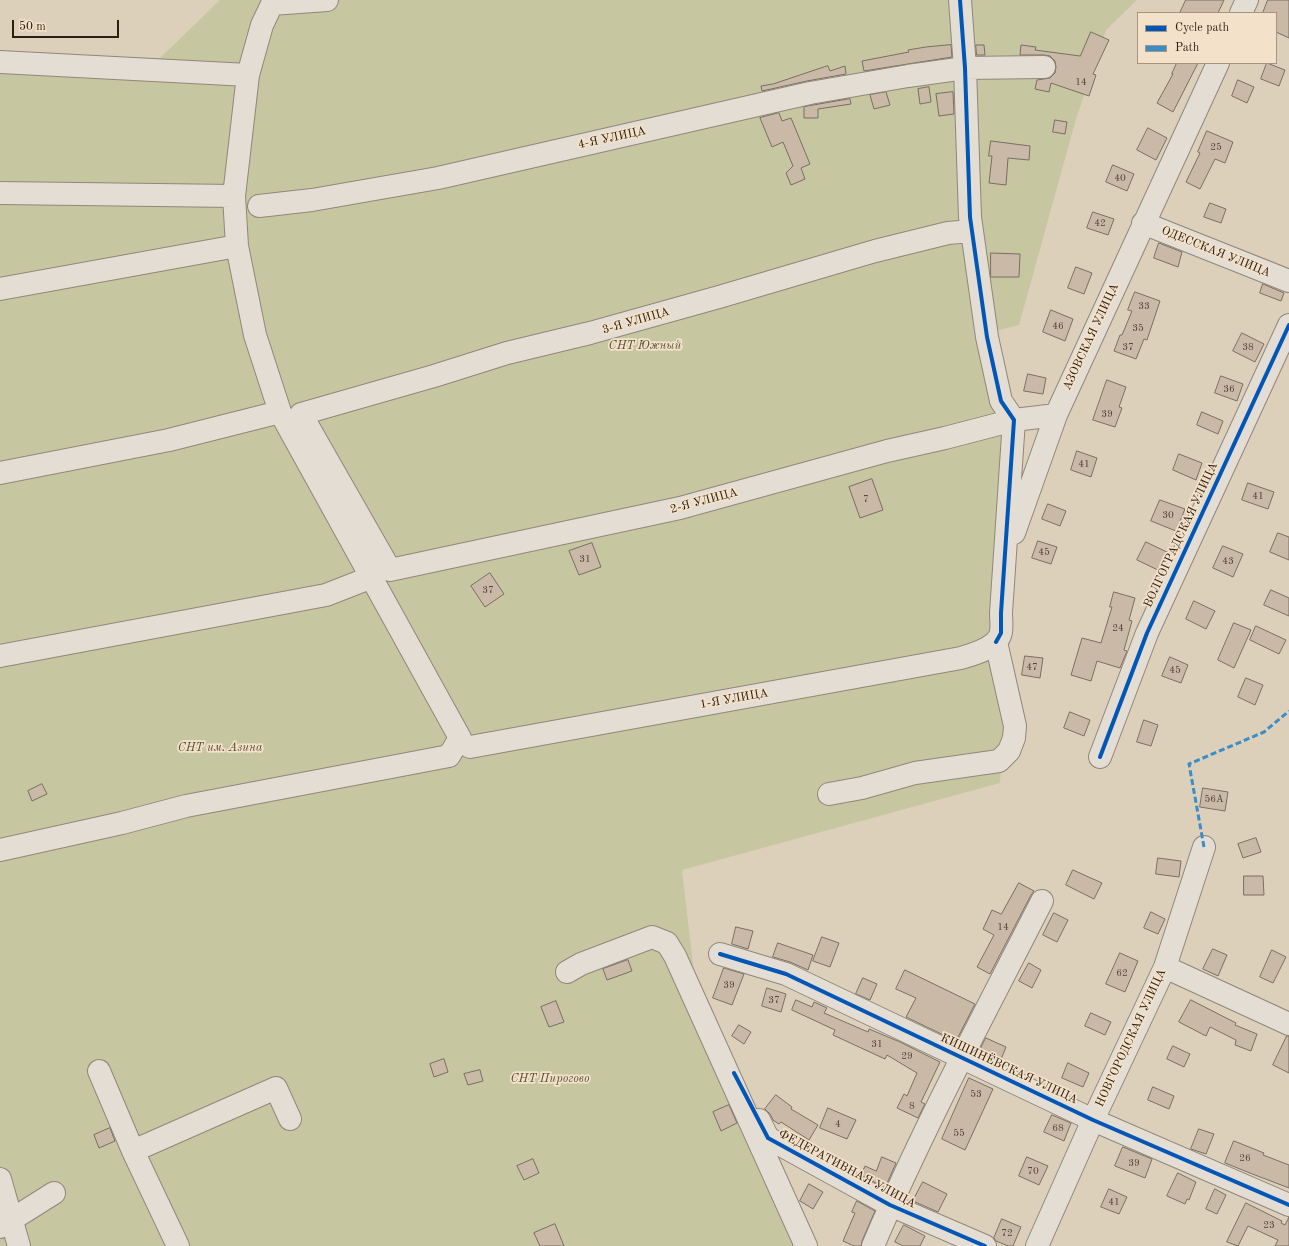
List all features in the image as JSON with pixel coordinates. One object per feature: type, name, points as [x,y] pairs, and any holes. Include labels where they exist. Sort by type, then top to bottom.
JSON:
[{"type":"street","points":[[0,850],[122,823],[186,806],[449,756],[460,738],[381,574],[291,413],[255,335],[237,246],[234,196],[248,75],[262,25],[273,2],[327,0]]},
{"type":"street","points":[[829,794],[862,788],[915,773],[999,761],[1009,751],[1014,738],[1015,726],[996,642],[1001,633],[1014,420],[1001,401],[987,336],[970,217],[965,68],[960,0]]},
{"type":"street","points":[[1241,12],[1247,0]]},
{"type":"street","points":[[0,62],[248,75]]},
{"type":"street","name":"АЗОВСКАЯ УЛИЦА","points":[[1008,624],[1013,534],[1056,415],[1218,64]]},
{"type":"street","name":"4-Я УЛИЦА","points":[[259,206],[312,200],[438,178],[810,93],[965,68],[1044,67]]},
{"type":"street","points":[[0,193],[234,196]]},
{"type":"street","name":"ОДЕССКАЯ УЛИЦА","points":[[1144,223],[1289,281]]},
{"type":"street","name":"3-Я УЛИЦА","points":[[0,473],[169,440],[291,413],[434,376],[507,353],[598,331],[875,251],[948,233],[972,231]]},
{"type":"street","points":[[0,289],[237,246]]},
{"type":"street","name":"ВОЛГОГРАДСКАЯ УЛИЦА","points":[[1100,757],[1147,634],[1289,325]]},
{"type":"street","name":"2-Я УЛИЦА","points":[[0,656],[326,595],[381,574],[680,508],[887,451],[946,438],[1014,420],[1056,415]]},
{"type":"street","name":"1-Я УЛИЦА","points":[[470,747],[961,658],[982,652],[996,642]]},
{"type":"street","name":"НОВГОРОДСКАЯ УЛИЦА","points":[[1038,1246],[1093,1120],[1165,967],[1204,847]]},
{"type":"street","points":[[873,1246],[890,1205],[962,1058],[1042,901]]},
{"type":"street","points":[[567,972],[580,964],[652,937],[668,942],[806,1246]]},
{"type":"street","name":"КИШИНЁВСКАЯ УЛИЦА","points":[[720,954],[786,974],[1093,1120],[1289,1205]]},
{"type":"street","points":[[1165,967],[1289,1024]]},
{"type":"street","points":[[99,1070],[134,1151],[178,1246]]},
{"type":"street","name":"ФЕДЕРАТИВНАЯ УЛИЦА","points":[[734,1073],[768,1138],[890,1205],[985,1246]]},
{"type":"street","points":[[134,1151],[276,1088],[290,1120]]},
{"type":"street","points":[[0,1179],[6,1223],[19,1246]]},
{"type":"street","points":[[6,1223],[54,1193]]},
{"type":"green space","points":[[220,0],[1137,0],[1106,30],[1076,119],[1019,325],[991,332],[1021,446],[1000,783],[682,870],[697,999],[816,1246],[0,1246],[0,56],[160,58]],"holes":[[[244,222],[276,380],[254,292]]]},
{"type":"building","points":[[1186,0],[1224,0],[1218,12],[1180,12]]},
{"type":"building","points":[[1268,0],[1289,0],[1289,38],[1277,32],[1277,12],[1263,12]]},
{"type":"building","points":[[1091,32],[1109,40],[1093,74],[1096,75],[1089,96],[1051,83],[1049,92],[1035,89],[1037,80],[1050,78],[1055,73],[1055,61],[1050,56],[1020,55],[1021,45],[1036,47],[1035,50],[1080,56]]},
{"type":"building","points":[[951,45],[952,57],[864,71],[862,61],[909,52],[908,50]]},
{"type":"building","points":[[976,45],[984,45],[985,55],[977,55]]},
{"type":"building","points":[[1177,64],[1197,64],[1173,112],[1157,103]]},
{"type":"building","points":[[1267,64],[1285,70],[1279,86],[1261,79]]},
{"type":"building","points":[[828,66],[830,71],[845,66],[846,74],[762,91],[761,86],[773,84]]},
{"type":"building","points":[[1238,80],[1254,87],[1247,103],[1232,96]]},
{"type":"building","points":[[929,87],[931,102],[920,104],[918,89]]},
{"type":"building","points":[[886,92],[890,105],[874,109],[870,95]]},
{"type":"building","points":[[953,92],[954,114],[939,116],[936,94]]},
{"type":"building","points":[[850,99],[851,104],[818,109],[818,118],[804,118],[804,107]]},
{"type":"building","points":[[779,113],[782,121],[791,118],[810,164],[801,168],[805,179],[791,185],[786,173],[793,166],[783,142],[772,147],[760,118]]},
{"type":"building","points":[[1055,120],[1067,122],[1065,134],[1053,132]]},
{"type":"building","points":[[1148,128],[1167,138],[1156,160],[1137,150]]},
{"type":"building","points":[[1207,131],[1233,142],[1225,163],[1215,159],[1200,189],[1186,182],[1200,153],[1198,152]]},
{"type":"building","points":[[991,141],[1030,146],[1029,160],[1008,158],[1006,185],[989,183],[992,156],[989,156]]},
{"type":"building","points":[[1113,165],[1134,174],[1127,191],[1106,182]]},
{"type":"building","points":[[1210,203],[1226,209],[1221,223],[1204,217]]},
{"type":"building","points":[[1093,212],[1114,219],[1108,235],[1087,228]]},
{"type":"building","points":[[1159,243],[1182,252],[1178,267],[1154,258]]},
{"type":"building","points":[[991,253],[1020,254],[1019,277],[991,277]]},
{"type":"building","points":[[1076,267],[1092,273],[1084,294],[1068,288]]},
{"type":"building","points":[[1263,284],[1284,293],[1281,301],[1260,293]]},
{"type":"building","points":[[1135,292],[1160,301],[1147,340],[1144,339],[1136,359],[1114,351],[1132,311],[1128,310]]},
{"type":"building","points":[[1051,310],[1073,319],[1065,341],[1043,332]]},
{"type":"building","points":[[1242,333],[1264,344],[1255,362],[1233,351]]},
{"type":"building","points":[[1028,374],[1046,378],[1043,394],[1024,391]]},
{"type":"building","points":[[1221,376],[1243,384],[1237,401],[1215,393]]},
{"type":"building","points":[[1107,380],[1126,387],[1119,407],[1122,408],[1115,427],[1093,420]]},
{"type":"building","points":[[1202,412],[1223,421],[1218,434],[1197,425]]},
{"type":"building","points":[[1077,451],[1097,458],[1091,477],[1071,470]]},
{"type":"building","points":[[1179,454],[1202,463],[1196,480],[1173,470]]},
{"type":"building","points":[[872,479],[883,510],[860,518],[849,487]]},
{"type":"building","points":[[1248,483],[1274,492],[1268,509],[1242,500]]},
{"type":"building","points":[[1160,500],[1185,509],[1176,531],[1151,521]]},
{"type":"building","points":[[1048,504],[1066,511],[1060,526],[1042,519]]},
{"type":"building","points":[[1278,533],[1289,537],[1289,560],[1270,552]]},
{"type":"building","points":[[1038,541],[1057,547],[1051,564],[1032,558]]},
{"type":"building","points":[[1146,542],[1169,553],[1160,571],[1137,560]]},
{"type":"building","points":[[592,543],[601,567],[579,575],[569,551]]},
{"type":"building","points":[[1223,546],[1243,554],[1233,577],[1213,568]]},
{"type":"building","points":[[490,573],[504,594],[485,607],[471,586]]},
{"type":"building","points":[[1271,590],[1289,598],[1289,616],[1264,605]]},
{"type":"building","points":[[1114,592],[1135,598],[1129,620],[1132,621],[1124,650],[1127,651],[1120,668],[1097,661],[1091,681],[1071,675],[1082,638],[1101,643],[1112,607],[1110,607]]},
{"type":"building","points":[[1194,601],[1215,611],[1206,629],[1186,619]]},
{"type":"building","points":[[1234,623],[1251,630],[1234,668],[1218,660]]},
{"type":"building","points":[[1256,626],[1286,640],[1279,654],[1250,640]]},
{"type":"building","points":[[1025,656],[1043,658],[1040,678],[1022,675]]},
{"type":"building","points":[[1170,657],[1188,665],[1181,683],[1162,676]]},
{"type":"building","points":[[1246,678],[1263,685],[1255,705],[1238,697]]},
{"type":"building","points":[[1070,712],[1090,720],[1084,736],[1064,728]]},
{"type":"building","points":[[1144,720],[1158,725],[1151,746],[1137,742]]},
{"type":"building","points":[[42,784],[47,794],[32,801],[28,791]]},
{"type":"building","points":[[1203,788],[1228,792],[1225,811],[1200,807]]},
{"type":"building","points":[[1256,838],[1261,852],[1243,858],[1238,844]]},
{"type":"building","points":[[1158,858],[1181,861],[1179,877],[1156,874]]},
{"type":"building","points":[[1073,870],[1102,883],[1094,899],[1066,885]]},
{"type":"building","points":[[1244,876],[1263,876],[1264,895],[1244,895]]},
{"type":"building","points":[[1019,883],[1034,891],[990,974],[977,967],[994,935],[983,929],[992,910],[1001,914]]},
{"type":"building","points":[[1151,912],[1165,919],[1158,934],[1144,928]]},
{"type":"building","points":[[1054,913],[1068,920],[1057,942],[1043,935]]},
{"type":"building","points":[[736,927],[753,931],[748,949],[732,944]]},
{"type":"building","points":[[822,937],[839,943],[830,967],[813,961]]},
{"type":"building","points":[[778,943],[813,955],[808,970],[790,962],[773,957]]},
{"type":"building","points":[[1213,949],[1227,955],[1218,976],[1203,969]]},
{"type":"building","points":[[1272,950],[1286,957],[1273,983],[1260,977]]},
{"type":"building","points":[[1120,953],[1138,961],[1125,992],[1106,984]]},
{"type":"building","points":[[628,960],[632,971],[607,980],[603,969]]},
{"type":"building","points":[[1029,963],[1041,970],[1032,988],[1019,981]]},
{"type":"building","points":[[724,968],[744,974],[732,1005],[713,998]]},
{"type":"building","points":[[905,970],[975,1004],[956,1041],[906,1017],[916,998],[896,989]]},
{"type":"building","points":[[863,978],[877,984],[870,1000],[856,994]]},
{"type":"building","points":[[767,988],[786,994],[781,1012],[762,1006]]},
{"type":"building","points":[[796,1000],[812,1007],[814,1002],[827,1008],[824,1013],[868,1032],[869,1029],[900,1042],[940,1062],[921,1102],[925,1104],[918,1118],[897,1108],[904,1094],[907,1096],[917,1073],[887,1055],[885,1059],[833,1035],[835,1030],[792,1010]]},
{"type":"building","points":[[1191,1000],[1236,1023],[1235,1025],[1257,1034],[1251,1051],[1235,1045],[1236,1040],[1210,1027],[1206,1036],[1179,1022]]},
{"type":"building","points":[[556,1001],[564,1022],[549,1027],[541,1007]]},
{"type":"building","points":[[1091,1013],[1111,1022],[1105,1035],[1085,1026]]},
{"type":"building","points":[[739,1025],[751,1032],[744,1044],[732,1036]]},
{"type":"building","points":[[1287,1036],[1289,1036],[1289,1073],[1273,1065]]},
{"type":"building","points":[[986,1038],[1006,1047],[1000,1062],[979,1052]]},
{"type":"building","points":[[1173,1046],[1190,1054],[1184,1067],[1167,1059]]},
{"type":"building","points":[[444,1059],[448,1072],[434,1077],[430,1064]]},
{"type":"building","points":[[1068,1063],[1089,1073],[1083,1087],[1062,1078]]},
{"type":"building","points":[[480,1070],[483,1081],[468,1085],[464,1074]]},
{"type":"building","points":[[969,1078],[993,1089],[965,1150],[942,1139]]},
{"type":"building","points":[[1153,1087],[1174,1096],[1169,1109],[1148,1100]]},
{"type":"building","points":[[776,1095],[792,1107],[791,1109],[818,1125],[809,1140],[781,1122],[779,1124],[773,1120],[765,1109]]},
{"type":"building","points":[[729,1105],[737,1123],[721,1131],[713,1112]]},
{"type":"building","points":[[828,1108],[856,1120],[847,1139],[820,1128]]},
{"type":"building","points":[[1052,1115],[1071,1123],[1064,1141],[1044,1132]]},
{"type":"building","points":[[110,1128],[115,1141],[99,1148],[94,1135]]},
{"type":"building","points":[[1199,1129],[1214,1134],[1206,1154],[1191,1149]]},
{"type":"building","points":[[1234,1141],[1264,1153],[1263,1155],[1289,1165],[1289,1188],[1225,1163]]},
{"type":"building","points":[[1123,1147],[1152,1159],[1145,1178],[1115,1166]]},
{"type":"building","points":[[882,1157],[896,1163],[885,1188],[861,1175],[865,1166],[876,1171]]},
{"type":"building","points":[[1027,1157],[1048,1166],[1039,1185],[1019,1176]]},
{"type":"building","points":[[533,1159],[539,1173],[524,1180],[517,1166]]},
{"type":"building","points":[[1178,1173],[1196,1182],[1189,1200],[1187,1199],[1185,1204],[1167,1196]]},
{"type":"building","points":[[923,1182],[947,1194],[938,1212],[913,1201]]},
{"type":"building","points":[[809,1184],[823,1192],[813,1209],[800,1201]]},
{"type":"building","points":[[1109,1189],[1127,1197],[1119,1214],[1101,1207]]},
{"type":"building","points":[[1215,1189],[1226,1195],[1217,1214],[1206,1209]]},
{"type":"building","points":[[857,1201],[875,1211],[861,1246],[854,1246],[843,1241],[855,1213],[852,1212]]},
{"type":"building","points":[[1246,1203],[1282,1221],[1281,1223],[1285,1225],[1289,1217],[1289,1246],[1275,1246],[1278,1240],[1248,1226],[1238,1246],[1227,1242]]},
{"type":"building","points":[[1002,1219],[1021,1227],[1013,1246],[1008,1246],[996,1241],[994,1238]]},
{"type":"building","points":[[555,1224],[564,1246],[540,1246],[534,1233]]},
{"type":"building","points":[[904,1225],[925,1236],[920,1246],[903,1246],[895,1242]]},
{"type":"marked path","points":[[1204,847],[1189,764],[1264,732],[1289,711]]},
{"type":"cycle path","points":[[960,0],[965,68],[970,217],[987,337],[1001,401],[1014,420],[1001,613],[1001,633],[996,642]]},
{"type":"cycle path","points":[[1100,757],[1147,633],[1289,325]]},
{"type":"cycle path","points":[[720,954],[786,974],[1093,1120],[1289,1205]]},
{"type":"cycle path","points":[[734,1073],[768,1138],[890,1205],[985,1246]]},
{"type":"park label","name":"СНТ Южный","points":[[645,346]]},
{"type":"park label","name":"СНТ им. Азина","points":[[220,748]]},
{"type":"park label","name":"СНТ Пирогово","points":[[550,1079]]}]
